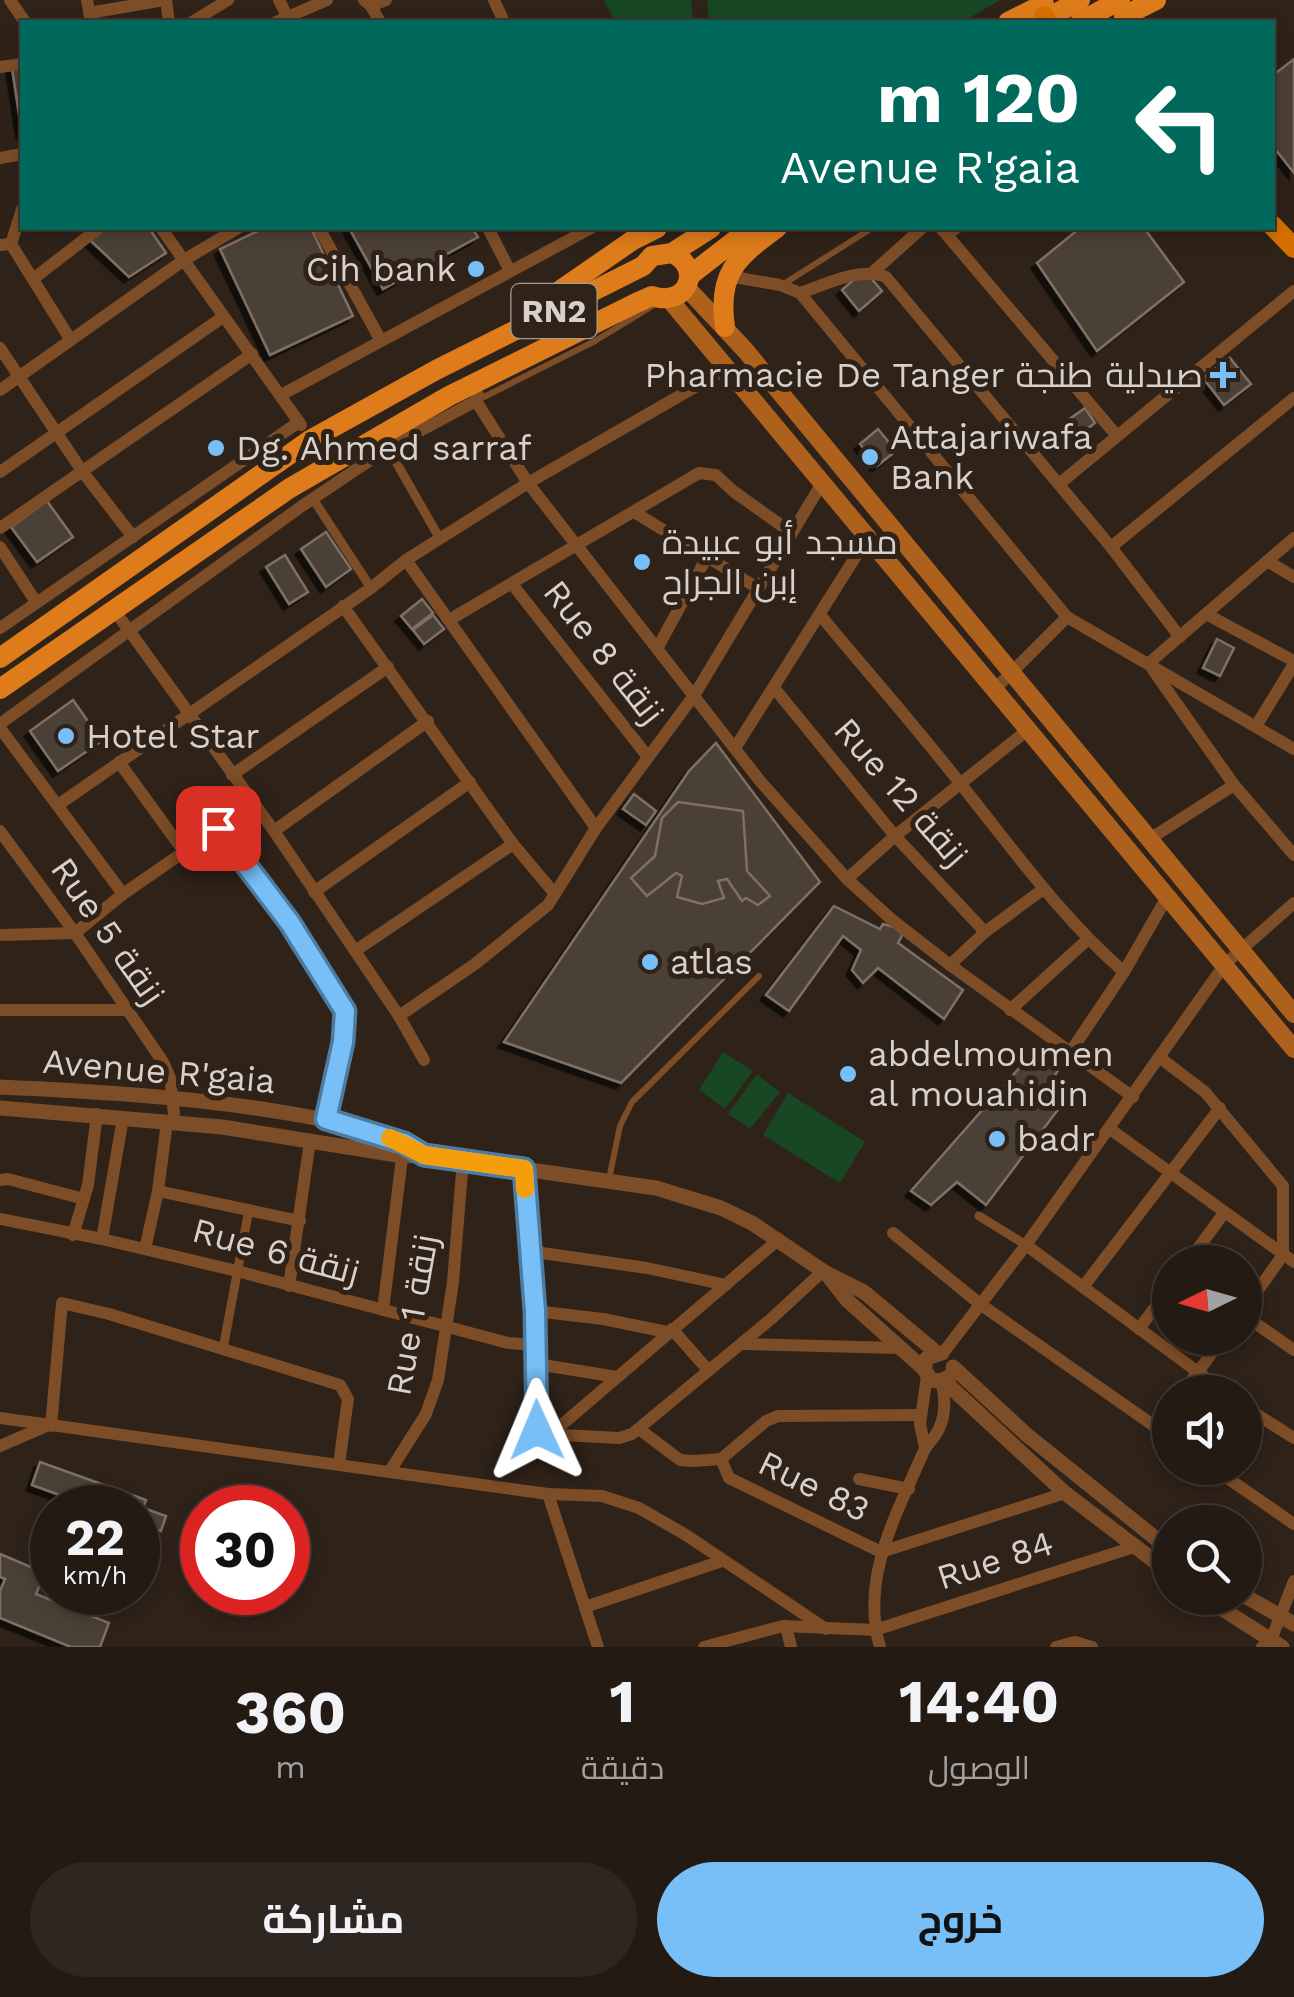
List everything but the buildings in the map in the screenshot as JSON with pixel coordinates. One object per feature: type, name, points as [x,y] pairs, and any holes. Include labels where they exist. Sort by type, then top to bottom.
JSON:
[{"type":"highway","points":[[1016,20],[1080,0]]},
{"type":"highway","points":[[1086,20],[1156,0]]},
{"type":"highway","points":[[464,356],[653,230]]},
{"type":"highway","name":"RN2","points":[[0,658],[305,431],[644,266],[658,253],[672,253],[707,230]]},
{"type":"highway","name":"RN2","points":[[0,689],[290,488],[486,377],[672,291],[748,230]]},
{"type":"highway","points":[[725,327],[722,300],[728,276],[744,252],[774,230]]},
{"type":"highway","points":[[672,253],[686,264],[672,291]]},
{"type":"highway","name":"RN2","points":[[644,266],[642,282],[672,291]]},
{"type":"main road","points":[[1275,228],[1294,248]]},
{"type":"main road","points":[[672,291],[725,327],[1294,1014]]},
{"type":"main road","points":[[672,291],[728,368],[822,483],[1294,1049]]},
{"type":"street","points":[[89,12],[165,0]]},
{"type":"street","points":[[195,20],[228,0]]},
{"type":"street","points":[[279,0],[281,19],[327,0]]},
{"type":"street","points":[[368,3],[386,0]]},
{"type":"street","points":[[20,213],[5,245],[34,279],[70,338]]},
{"type":"street","points":[[34,279],[97,230]]},
{"type":"street","points":[[0,628],[132,537],[305,431],[162,230]]},
{"type":"street","points":[[0,390],[184,260],[235,230]]},
{"type":"street","points":[[320,230],[380,339]]},
{"type":"street","points":[[489,230],[509,269]]},
{"type":"street","points":[[281,394],[586,230]]},
{"type":"street","points":[[800,294],[873,272],[920,230]]},
{"type":"street","points":[[945,232],[1117,436]]},
{"type":"street","points":[[873,272],[886,277],[1112,547],[1180,637]]},
{"type":"street","points":[[728,276],[800,294],[1067,617],[1294,748]]},
{"type":"street","points":[[1059,484],[1294,291]]},
{"type":"street","points":[[0,472],[223,317]]},
{"type":"street","points":[[0,348],[82,471],[132,537]]},
{"type":"street","points":[[0,528],[252,354]]},
{"type":"street","points":[[58,806],[406,560],[528,483],[728,368]]},
{"type":"street","points":[[123,894],[0,726],[129,629],[388,448],[476,401],[486,377]]},
{"type":"street","points":[[1112,547],[1294,398]]},
{"type":"street","points":[[476,401],[528,483],[786,812],[847,879],[891,920],[1133,1097]]},
{"type":"street","points":[[388,448],[440,539]]},
{"type":"street","points":[[449,620],[699,474],[709,472],[792,533]]},
{"type":"street","points":[[399,1016],[522,928],[555,894],[596,828],[694,694],[822,483]]},
{"type":"street","points":[[313,500],[371,588]]},
{"type":"street","points":[[634,512],[756,588]]},
{"type":"street","points":[[735,748],[868,538]]},
{"type":"street","points":[[1149,664],[1294,538]]},
{"type":"street","points":[[0,547],[36,602]]},
{"type":"street","points":[[658,647],[708,557]]},
{"type":"street","points":[[406,560],[596,828]]},
{"type":"street","points":[[1267,561],[1294,578]]},
{"type":"street","name":"Rue 8 زنقة","points":[[512,584],[648,758]]},
{"type":"street","points":[[343,606],[513,844],[555,894]]},
{"type":"street","points":[[116,610],[274,831],[399,1016],[424,1060]]},
{"type":"street","points":[[1206,614],[1294,663],[1256,726]]},
{"type":"street","points":[[821,616],[961,784],[1042,890],[1124,972]]},
{"type":"street","points":[[995,689],[1067,617]]},
{"type":"street","points":[[1149,664],[1234,785],[1294,856]]},
{"type":"street","points":[[232,775],[388,668]]},
{"type":"street","name":"Rue 12 زنقة","points":[[775,689],[894,836],[985,932]]},
{"type":"street","points":[[274,831],[428,721]]},
{"type":"street","points":[[847,879],[894,836],[1030,728]]},
{"type":"street","points":[[119,762],[185,854]]},
{"type":"street","points":[[314,892],[470,782]]},
{"type":"street","points":[[1148,840],[1234,785]]},
{"type":"street","points":[[0,935],[75,933],[123,894],[252,805]]},
{"type":"street","points":[[218,828],[290,923],[345,1011],[343,1042],[326,1119]]},
{"type":"street","name":"Rue 5 زنقة","points":[[0,833],[75,933],[162,1062],[173,1096],[171,1122],[145,1248]]},
{"type":"street","points":[[355,951],[513,844]]},
{"type":"street","points":[[950,964],[1042,890]]},
{"type":"street","points":[[1071,1051],[1124,972],[1167,897]]},
{"type":"street","points":[[925,1448],[921,1415],[938,1369],[980,1304],[1110,1129],[1225,964],[1294,903]]},
{"type":"street","points":[[1010,1010],[1088,940]]},
{"type":"street","points":[[0,1010],[129,1010]]},
{"type":"street","points":[[1159,1057],[1188,1077],[1289,1181],[1289,1258],[1262,1289]]},
{"type":"street","name":"Avenue R'gaia","points":[[0,1087],[173,1096],[326,1119],[403,1150]]},
{"type":"street","name":"Avenue R'gaia","points":[[0,1108],[97,1114],[403,1150],[656,1188],[721,1208],[864,1292],[1065,1493],[1152,1560]]},
{"type":"street","points":[[1083,1287],[1220,1108]]},
{"type":"street","points":[[72,1236],[92,1165],[97,1114]]},
{"type":"street","points":[[102,1239],[122,1118]]},
{"type":"street","points":[[1110,1129],[1289,1258]]},
{"type":"street","points":[[289,1286],[310,1141]]},
{"type":"street","points":[[382,1310],[403,1150]]},
{"type":"street","name":"Rue 1 زنقة","points":[[390,1471],[430,1404],[447,1326],[463,1160]]},
{"type":"street","points":[[524,1169],[535,1311],[535,1422],[540,1432],[619,1438],[638,1429],[825,1272]]},
{"type":"street","points":[[0,1180],[84,1199]]},
{"type":"street","points":[[158,1191],[300,1221]]},
{"type":"street","points":[[223,1349],[249,1210]]},
{"type":"street","points":[[1200,1245],[1224,1213]]},
{"type":"street","points":[[978,1216],[1026,1245],[1204,1375]]},
{"type":"street","name":"Rue 6 زنقة","points":[[0,1219],[145,1248],[289,1286],[346,1294],[382,1310],[508,1343],[536,1345]]},
{"type":"street","points":[[893,1233],[980,1304],[1152,1425]]},
{"type":"street","points":[[552,1434],[779,1239]]},
{"type":"street","points":[[528,1251],[632,1266],[726,1286]]},
{"type":"street","name":"Avenue R'gaia","points":[[825,1272],[848,1301],[899,1348],[938,1369],[1152,1535]]},
{"type":"street","points":[[49,1426],[62,1303],[344,1388],[348,1399],[340,1464]]},
{"type":"street","points":[[535,1311],[669,1330],[708,1370]]},
{"type":"street","points":[[1139,1330],[1152,1312]]},
{"type":"street","points":[[1262,1328],[1294,1350]]},
{"type":"street","points":[[741,1344],[899,1348]]},
{"type":"street","points":[[1194,1375],[1209,1355]]},
{"type":"street","points":[[537,1364],[617,1377]]},
{"type":"street","points":[[880,1647],[875,1630],[874,1590],[881,1552],[925,1448],[942,1419],[945,1400],[938,1369]]},
{"type":"street","points":[[638,1429],[683,1461],[720,1459],[771,1417],[921,1415]]},
{"type":"street","points":[[0,1418],[548,1494],[602,1496],[625,1502],[686,1535],[826,1629]]},
{"type":"street","points":[[1262,1418],[1294,1438]]},
{"type":"street","points":[[0,1446],[49,1426]]},
{"type":"street","name":"Rue 83","points":[[720,1459],[728,1478],[881,1552],[1065,1493]]},
{"type":"street","points":[[859,1479],[909,1489]]},
{"type":"street","points":[[1238,1485],[1294,1524]]},
{"type":"street","points":[[548,1494],[598,1647]]},
{"type":"street","name":"Rue 84","points":[[704,1647],[786,1626],[875,1630],[1134,1546]]},
{"type":"street","points":[[585,1607],[722,1561]]},
{"type":"street","points":[[1229,1615],[1272,1645],[1288,1620],[1294,1581]]},
{"type":"street","points":[[1262,1605],[1288,1620]]},
{"type":"street","points":[[786,1626],[791,1647]]},
{"type":"street","points":[[1056,1647],[1075,1642],[1092,1647]]},
{"type":"lane","points":[[780,286],[869,230]]},
{"type":"lane","points":[[476,401],[595,341],[672,291]]},
{"type":"lane","points":[[609,1180],[620,1126],[632,1102],[758,976]]},
{"type":"green space","points":[[604,0],[691,0],[693,20],[614,20]]},
{"type":"green space","points":[[707,0],[1000,0],[966,20],[709,20]]},
{"type":"green space","points":[[723,1052],[753,1071],[725,1109],[699,1090]]},
{"type":"green space","points":[[757,1074],[780,1092],[750,1129],[728,1114]]},
{"type":"green space","points":[[788,1093],[865,1142],[840,1183],[763,1135]]},
{"type":"slow traffic","points":[[390,1138],[424,1155],[524,1169],[525,1189]]},
{"type":"place","name":"Cih bank","points":[[476,269]]},
{"type":"place","name":"Pharmacie De Tanger صيدلية طنجة","points":[[1223,375]]},
{"type":"place","name":"Dg. Ahmed sarraf","points":[[216,448]]},
{"type":"place","name":"Attajariwafa Bank","points":[[870,457]]},
{"type":"place","name":"مسجد أبو عبيدة إبن الجراح","points":[[642,562]]},
{"type":"place","name":"Hotel Star","points":[[66,736]]},
{"type":"place","name":"atlas","points":[[650,962]]},
{"type":"place","name":"abdelmoumen al mouahidin","points":[[848,1074]]},
{"type":"place","name":"badr","points":[[997,1139]]},
{"type":"route","points":[[218,828],[290,923],[345,1011],[343,1042],[326,1119],[404,1143],[424,1155],[524,1169],[535,1311],[537,1430]]}]
